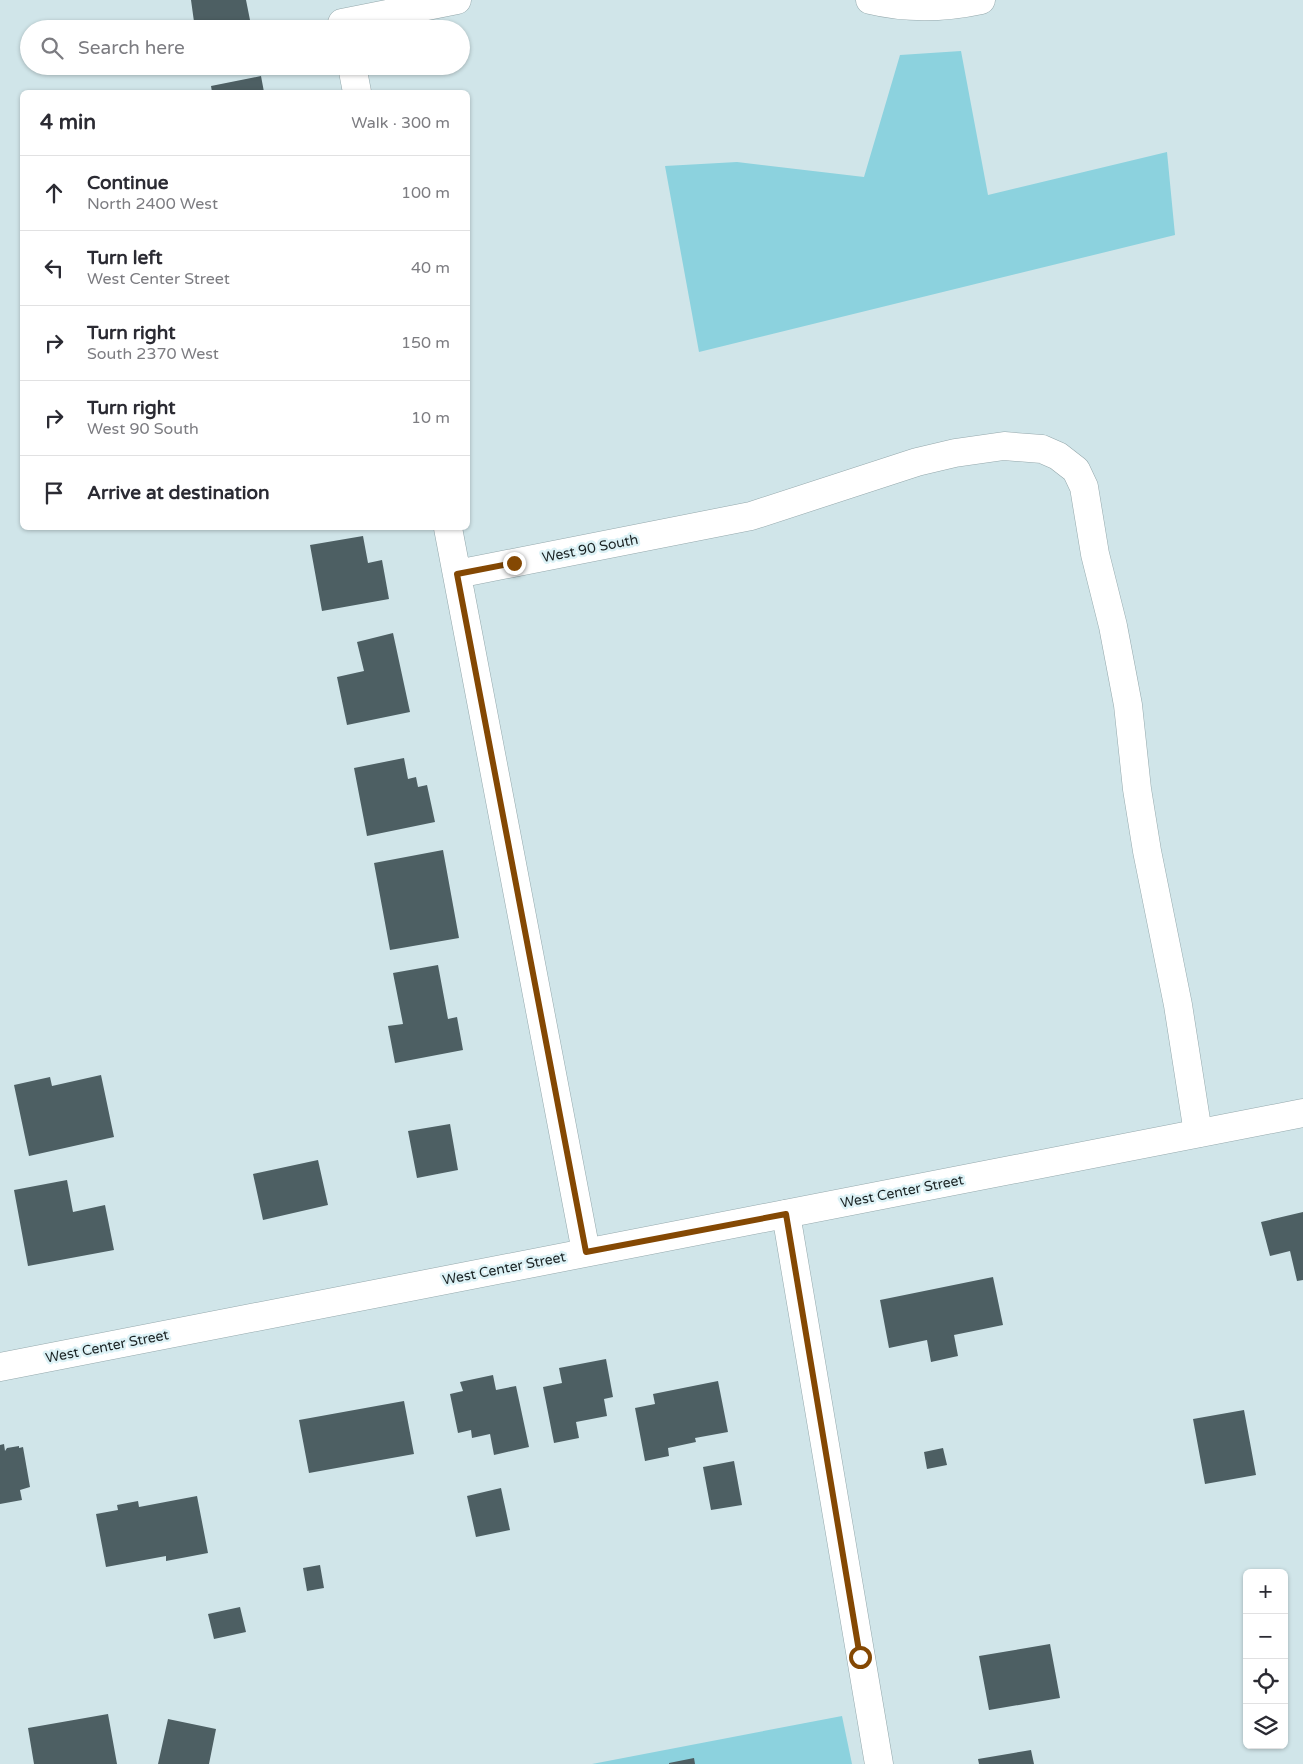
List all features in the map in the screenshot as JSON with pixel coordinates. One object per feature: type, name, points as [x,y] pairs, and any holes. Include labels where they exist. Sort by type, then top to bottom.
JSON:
[{"type":"street","points":[[341,17],[457,0]]},
{"type":"street","points":[[870,0],[919,8],[980,0]]},
{"type":"street","points":[[354,75],[357,90]]},
{"type":"street","name":"West 90 South","points":[[457,574],[751,516],[918,462],[955,453],[1004,446],[1042,449],[1058,456],[1076,470],[1084,487],[1088,520],[1113,626],[1128,705],[1137,788],[1147,851],[1178,1005],[1198,1134]]},
{"type":"street","points":[[448,530],[586,1252]]},
{"type":"street","name":"West Center Street","points":[[0,1367],[1303,1113]]},
{"type":"street","points":[[786,1214],[880,1764]]},
{"type":"shaded area","points":[[961,51],[988,195],[1167,152],[1175,235],[699,352],[665,166],[737,162],[864,177],[900,55]]},
{"type":"shaded area","points":[[842,1716],[852,1764],[592,1764]]},
{"type":"building","points":[[191,0],[246,0],[250,20],[194,20]]},
{"type":"building","points":[[261,76],[264,90],[212,90],[211,86]]},
{"type":"building","points":[[363,536],[368,563],[382,560],[389,599],[322,611],[310,545]]},
{"type":"building","points":[[393,633],[410,712],[347,725],[337,677],[364,671],[357,642]]},
{"type":"building","points":[[404,758],[408,779],[416,777],[418,787],[427,785],[435,822],[367,836],[354,768]]},
{"type":"building","points":[[443,850],[459,938],[390,950],[374,863]]},
{"type":"building","points":[[438,965],[448,1019],[457,1017],[463,1050],[395,1063],[388,1026],[403,1024],[393,973]]},
{"type":"building","points":[[101,1075],[114,1137],[29,1156],[14,1085],[50,1077],[52,1086]]},
{"type":"building","points":[[450,1124],[458,1170],[417,1178],[408,1131]]},
{"type":"building","points":[[318,1160],[328,1205],[263,1220],[253,1174]]},
{"type":"building","points":[[67,1180],[73,1212],[105,1205],[114,1250],[28,1266],[14,1190]]},
{"type":"building","points":[[1303,1212],[1303,1280],[1297,1281],[1290,1251],[1270,1256],[1261,1222]]},
{"type":"building","points":[[993,1277],[1003,1325],[954,1335],[958,1356],[931,1362],[927,1340],[889,1348],[880,1300]]},
{"type":"building","points":[[606,1359],[613,1397],[604,1399],[607,1416],[576,1422],[579,1438],[554,1443],[543,1387],[562,1383],[559,1368]]},
{"type":"building","points":[[493,1375],[496,1390],[516,1386],[529,1447],[494,1455],[490,1434],[472,1438],[471,1430],[458,1433],[450,1394],[463,1391],[460,1382]]},
{"type":"building","points":[[718,1381],[728,1432],[695,1438],[696,1442],[668,1448],[669,1456],[645,1461],[635,1408],[655,1404],[653,1394]]},
{"type":"building","points":[[404,1401],[414,1454],[309,1473],[299,1420]]},
{"type":"building","points":[[1244,1410],[1256,1475],[1205,1484],[1193,1419]]},
{"type":"building","points":[[4,1444],[5,1451],[7,1448],[23,1447],[30,1487],[20,1490],[22,1500],[0,1504],[0,1445]]},
{"type":"building","points":[[943,1448],[947,1465],[927,1469],[924,1452]]},
{"type":"building","points":[[734,1461],[742,1505],[711,1510],[703,1467]]},
{"type":"building","points":[[501,1488],[510,1530],[476,1537],[467,1496]]},
{"type":"building","points":[[197,1496],[208,1553],[166,1561],[166,1556],[106,1567],[96,1514],[118,1510],[117,1505],[138,1501],[139,1507]]},
{"type":"building","points":[[320,1565],[324,1588],[307,1591],[303,1568]]},
{"type":"building","points":[[240,1607],[246,1632],[214,1639],[208,1614]]},
{"type":"building","points":[[1050,1644],[1060,1698],[989,1710],[979,1656]]},
{"type":"building","points":[[108,1714],[117,1764],[34,1764],[28,1728]]},
{"type":"building","points":[[168,1719],[216,1729],[209,1764],[158,1764]]},
{"type":"building","points":[[1031,1750],[1034,1764],[979,1764],[978,1759]]},
{"type":"building","points":[[694,1758],[695,1764],[669,1764],[669,1763]]},
{"type":"route","points":[[514,563],[457,574],[586,1252],[786,1214],[860,1657]]}]
